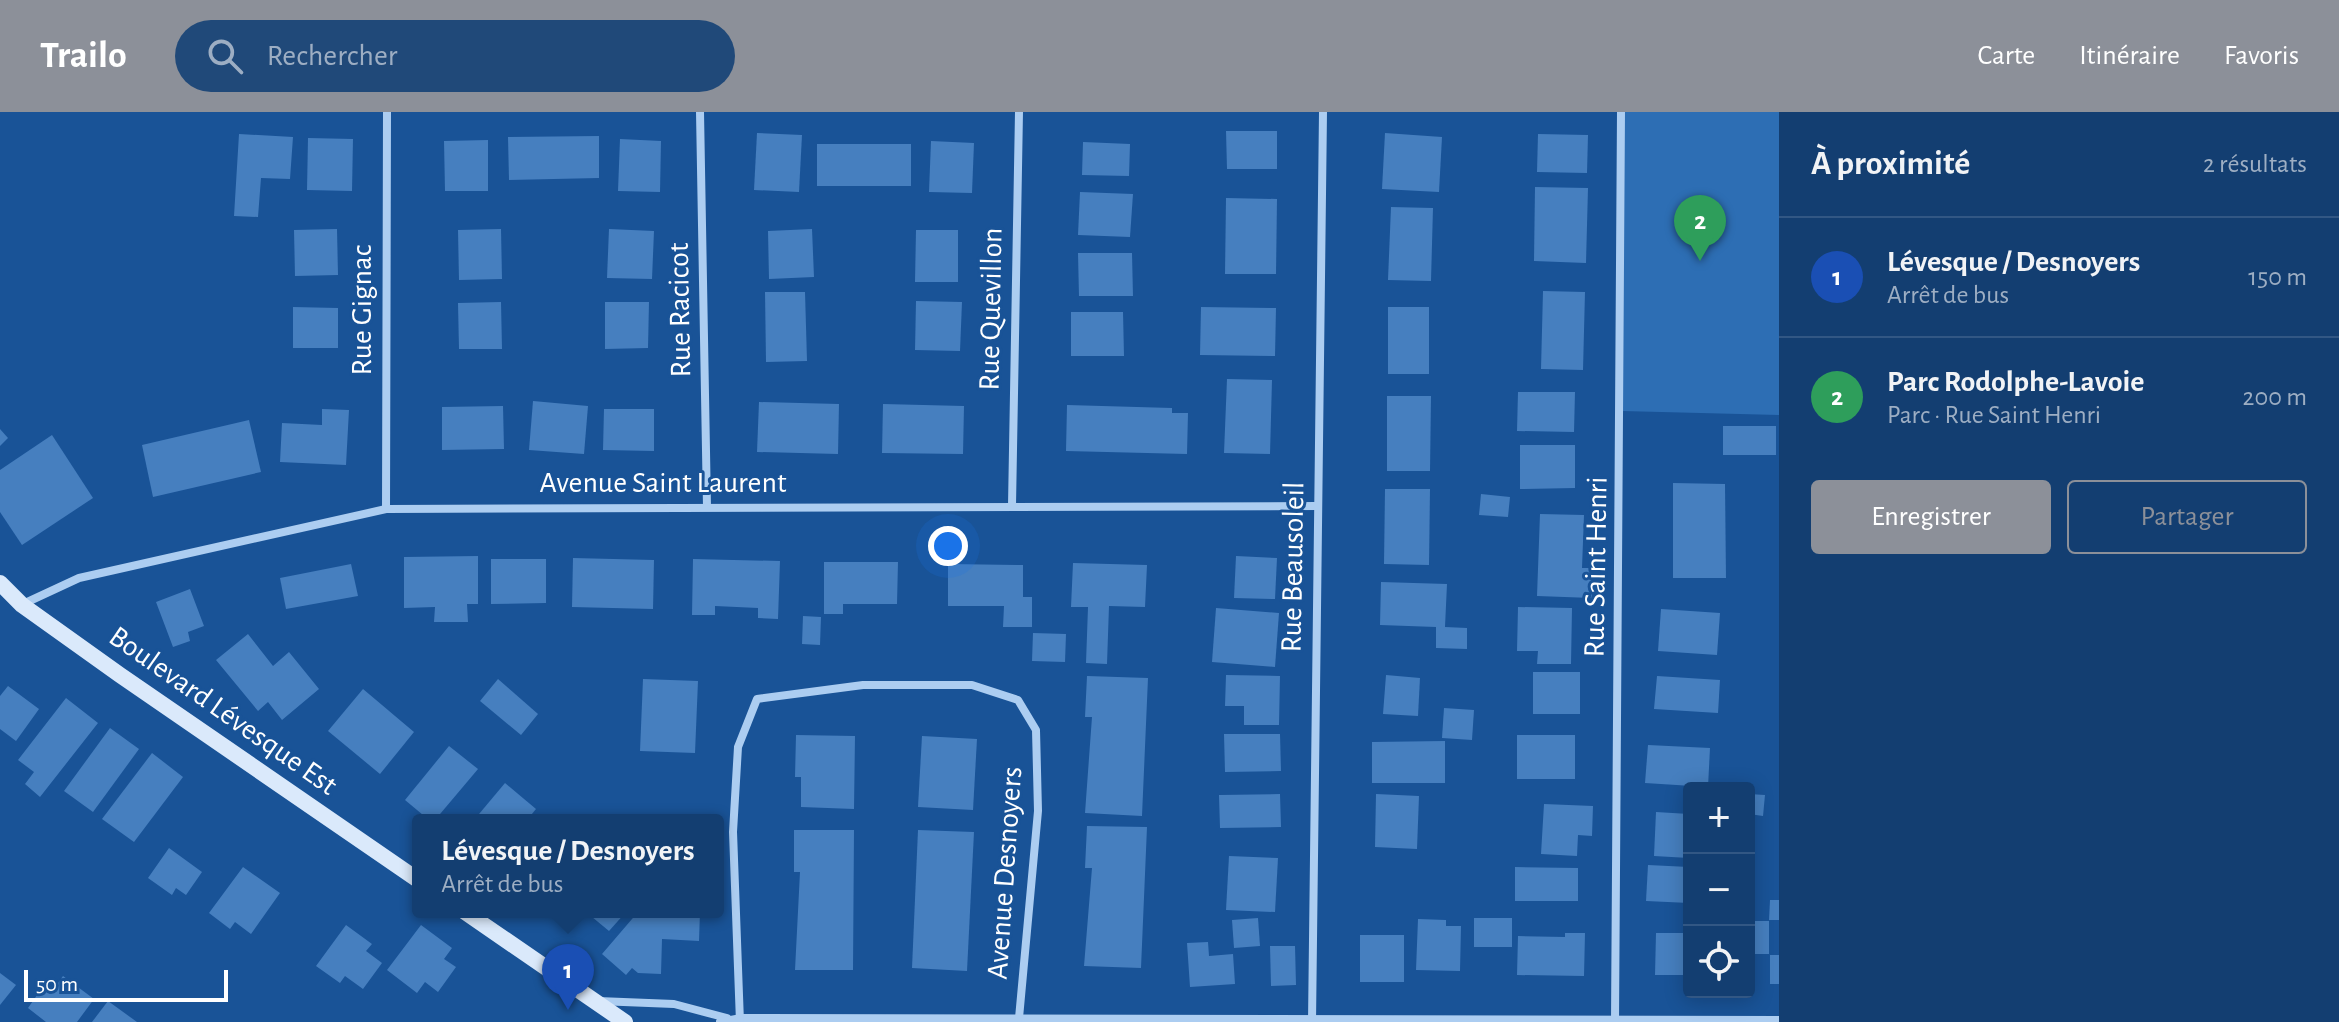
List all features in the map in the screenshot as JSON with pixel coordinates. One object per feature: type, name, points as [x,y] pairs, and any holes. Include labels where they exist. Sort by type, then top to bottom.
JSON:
[{"type":"street","name":"Rue Gignac","points":[[386,509],[387,112]]},
{"type":"street","name":"Rue Racicot","points":[[700,112],[707,507]]},
{"type":"street","name":"Rue Quevillon","points":[[1012,506],[1019,112]]},
{"type":"street","name":"Rue Beausoleil","points":[[1312,1020],[1323,112]]},
{"type":"street","name":"Rue Saint Henri","points":[[1615,1020],[1621,112]]},
{"type":"street","name":"Avenue Saint Laurent","points":[[22,605],[79,578],[386,509],[1318,506]]},
{"type":"street","name":"Boulevard Lévesque Est","points":[[0,583],[22,605],[412,876]]},
{"type":"street","name":"Avenue Desnoyers","points":[[740,1020],[733,832],[738,747],[757,699],[863,685],[972,685],[1018,700],[1036,730],[1038,811],[1019,1018]]},
{"type":"street","points":[[474,918],[625,1022]]},
{"type":"street","name":"Avenue Desnoyers","points":[[595,1001],[674,1004],[724,1020],[1779,1020]]},
{"type":"shaded area","points":[[1621,112],[1779,112],[1779,415],[1622,411]]},
{"type":"building","points":[[1226,131],[1277,131],[1277,169],[1227,169]]},
{"type":"building","points":[[757,133],[802,135],[799,192],[754,190]]},
{"type":"building","points":[[1385,133],[1442,137],[1439,192],[1382,189]]},
{"type":"building","points":[[239,134],[293,137],[290,179],[261,178],[258,217],[234,216]]},
{"type":"building","points":[[1538,134],[1588,135],[1587,173],[1537,172]]},
{"type":"building","points":[[599,136],[599,178],[509,180],[508,137]]},
{"type":"building","points":[[308,138],[353,139],[352,191],[307,190]]},
{"type":"building","points":[[620,139],[661,141],[660,192],[618,191]]},
{"type":"building","points":[[488,140],[488,191],[445,191],[444,141]]},
{"type":"building","points":[[931,141],[974,143],[972,193],[929,192]]},
{"type":"building","points":[[1083,142],[1130,144],[1129,176],[1082,175]]},
{"type":"building","points":[[817,144],[911,144],[911,186],[817,186]]},
{"type":"building","points":[[1535,187],[1588,188],[1586,263],[1534,261]]},
{"type":"building","points":[[1080,192],[1133,194],[1130,237],[1078,235]]},
{"type":"building","points":[[1226,198],[1277,199],[1276,274],[1225,274]]},
{"type":"building","points":[[1391,207],[1433,208],[1431,281],[1388,280]]},
{"type":"building","points":[[337,229],[338,275],[295,276],[294,230]]},
{"type":"building","points":[[501,229],[502,279],[459,280],[458,230]]},
{"type":"building","points":[[609,229],[654,231],[652,279],[607,278]]},
{"type":"building","points":[[812,229],[814,277],[769,279],[768,231]]},
{"type":"building","points":[[916,230],[958,230],[958,282],[915,282]]},
{"type":"building","points":[[1078,253],[1132,253],[1133,296],[1079,296]]},
{"type":"building","points":[[1543,291],[1585,292],[1583,370],[1541,369]]},
{"type":"building","points":[[765,292],[805,292],[807,361],[766,362]]},
{"type":"building","points":[[916,301],[962,302],[960,351],[915,350]]},
{"type":"building","points":[[501,302],[502,349],[459,349],[458,303]]},
{"type":"building","points":[[605,302],[649,302],[648,348],[605,349]]},
{"type":"building","points":[[293,307],[338,308],[338,348],[293,348]]},
{"type":"building","points":[[1201,307],[1276,308],[1275,356],[1200,355]]},
{"type":"building","points":[[1388,307],[1429,307],[1429,374],[1388,374]]},
{"type":"building","points":[[1071,312],[1123,312],[1124,356],[1071,356]]},
{"type":"building","points":[[1227,379],[1272,380],[1270,454],[1224,453]]},
{"type":"building","points":[[1518,392],[1575,392],[1574,432],[1517,431]]},
{"type":"building","points":[[1387,396],[1431,396],[1430,471],[1387,471]]},
{"type":"building","points":[[533,401],[588,406],[584,454],[529,450]]},
{"type":"building","points":[[759,402],[839,404],[838,454],[757,452]]},
{"type":"building","points":[[883,404],[964,406],[963,454],[882,453]]},
{"type":"building","points":[[1067,405],[1172,408],[1172,413],[1188,413],[1187,454],[1066,451]]},
{"type":"building","points":[[503,406],[504,449],[442,450],[442,407]]},
{"type":"building","points":[[322,409],[349,410],[346,465],[280,462],[282,423],[322,425]]},
{"type":"building","points":[[604,409],[654,409],[654,451],[603,450]]},
{"type":"building","points":[[249,420],[261,472],[153,497],[142,445]]},
{"type":"building","points":[[1723,426],[1776,426],[1776,455],[1723,455]]},
{"type":"building","points":[[0,429],[8,438],[0,446]]},
{"type":"building","points":[[52,435],[93,498],[22,545],[0,512],[0,470]]},
{"type":"building","points":[[1520,445],[1575,445],[1575,488],[1520,489]]},
{"type":"building","points":[[1673,483],[1725,484],[1726,578],[1673,578]]},
{"type":"building","points":[[1385,489],[1430,489],[1429,565],[1384,564]]},
{"type":"building","points":[[1481,494],[1510,497],[1508,517],[1479,515]]},
{"type":"building","points":[[1540,514],[1584,515],[1582,568],[1594,568],[1592,598],[1537,596]]},
{"type":"building","points":[[478,556],[478,604],[467,604],[468,622],[434,622],[435,607],[404,608],[404,557]]},
{"type":"building","points":[[1236,556],[1277,558],[1275,599],[1234,598]]},
{"type":"building","points":[[573,558],[654,560],[653,609],[572,607]]},
{"type":"building","points":[[491,559],[546,559],[546,603],[491,604]]},
{"type":"building","points":[[693,559],[780,561],[778,619],[758,618],[758,608],[715,606],[715,615],[692,615]]},
{"type":"building","points":[[824,562],[898,562],[897,604],[843,604],[843,614],[824,614]]},
{"type":"building","points":[[1073,563],[1147,565],[1145,607],[1109,606],[1107,664],[1086,663],[1088,607],[1071,607]]},
{"type":"building","points":[[351,564],[358,596],[286,609],[280,578]]},
{"type":"building","points":[[948,564],[1023,565],[1023,597],[1032,597],[1032,627],[1003,627],[1004,606],[948,606]]},
{"type":"building","points":[[1381,582],[1447,584],[1445,627],[1467,628],[1467,649],[1436,648],[1436,627],[1380,625]]},
{"type":"building","points":[[190,589],[204,626],[188,632],[190,641],[173,647],[156,602]]},
{"type":"building","points":[[1518,607],[1572,608],[1571,664],[1537,664],[1538,651],[1517,651]]},
{"type":"building","points":[[1216,608],[1279,613],[1275,667],[1212,662]]},
{"type":"building","points":[[1661,609],[1720,613],[1717,655],[1658,651]]},
{"type":"building","points":[[803,616],[821,617],[820,645],[802,644]]},
{"type":"building","points":[[1033,633],[1066,634],[1065,662],[1032,661]]},
{"type":"building","points":[[248,634],[273,666],[289,652],[319,689],[282,720],[268,702],[258,711],[216,660]]},
{"type":"building","points":[[1533,672],[1580,672],[1580,714],[1533,714]]},
{"type":"building","points":[[1226,675],[1280,676],[1279,725],[1244,725],[1244,706],[1225,706]]},
{"type":"building","points":[[1386,675],[1420,678],[1418,716],[1383,714]]},
{"type":"building","points":[[1087,676],[1148,678],[1142,816],[1085,813],[1092,717],[1085,717]]},
{"type":"building","points":[[1657,676],[1720,680],[1718,713],[1654,709]]},
{"type":"building","points":[[498,679],[538,714],[521,735],[480,701]]},
{"type":"building","points":[[643,679],[698,681],[695,753],[640,751]]},
{"type":"building","points":[[8,686],[39,709],[16,741],[0,729],[0,696]]},
{"type":"building","points":[[363,689],[414,732],[380,774],[328,731]]},
{"type":"building","points":[[66,698],[98,723],[40,797],[25,784],[34,772],[18,760]]},
{"type":"building","points":[[1444,708],[1474,710],[1472,740],[1442,738]]},
{"type":"building","points":[[110,728],[139,749],[93,812],[64,791]]},
{"type":"building","points":[[1224,734],[1280,734],[1281,771],[1225,772]]},
{"type":"building","points":[[796,735],[855,736],[854,809],[801,807],[801,777],[795,777]]},
{"type":"building","points":[[1517,735],[1575,735],[1575,779],[1517,779]]},
{"type":"building","points":[[922,736],[977,739],[973,810],[918,807]]},
{"type":"building","points":[[1445,741],[1445,783],[1372,783],[1372,742]]},
{"type":"building","points":[[1648,745],[1710,748],[1708,782],[1683,782],[1683,785],[1645,783]]},
{"type":"building","points":[[449,746],[478,769],[440,814],[422,814],[405,800]]},
{"type":"building","points":[[152,753],[183,777],[134,842],[102,819]]},
{"type":"building","points":[[505,783],[536,809],[532,814],[479,814]]},
{"type":"building","points":[[1280,794],[1281,827],[1220,828],[1219,795]]},
{"type":"building","points":[[1376,794],[1419,796],[1417,849],[1375,847]]},
{"type":"building","points":[[1755,794],[1765,795],[1763,816],[1755,815]]},
{"type":"building","points":[[1544,804],[1593,806],[1592,836],[1578,835],[1577,856],[1541,854]]},
{"type":"building","points":[[1656,812],[1683,814],[1683,858],[1654,856]]},
{"type":"building","points":[[1087,826],[1147,827],[1141,968],[1084,966],[1092,868],[1085,868]]},
{"type":"building","points":[[794,830],[854,830],[853,970],[795,970],[800,872],[794,872]]},
{"type":"building","points":[[918,830],[974,832],[967,971],[912,968]]},
{"type":"building","points":[[169,848],[202,872],[186,895],[176,888],[172,895],[148,878]]},
{"type":"building","points":[[1229,856],[1278,858],[1275,912],[1226,910]]},
{"type":"building","points":[[1648,865],[1683,867],[1683,903],[1646,901]]},
{"type":"building","points":[[243,867],[280,893],[251,934],[235,922],[230,929],[209,913]]},
{"type":"building","points":[[1515,867],[1578,868],[1578,901],[1515,901]]},
{"type":"building","points":[[1770,900],[1779,900],[1779,920],[1769,920]]},
{"type":"building","points":[[593,918],[621,918],[609,931]]},
{"type":"building","points":[[633,918],[700,918],[699,941],[662,939],[661,974],[638,973],[632,968],[626,975],[602,954]]},
{"type":"building","points":[[1258,918],[1260,946],[1234,948],[1232,920]]},
{"type":"building","points":[[1474,918],[1512,918],[1512,947],[1474,947]]},
{"type":"building","points":[[1418,919],[1446,920],[1446,926],[1461,926],[1460,971],[1416,970]]},
{"type":"building","points":[[1755,921],[1769,921],[1769,954],[1755,954]]},
{"type":"building","points":[[346,925],[372,944],[366,951],[382,963],[363,989],[345,976],[340,983],[316,966]]},
{"type":"building","points":[[421,925],[452,948],[444,959],[456,967],[438,992],[425,982],[417,993],[387,970]]},
{"type":"building","points":[[1565,933],[1585,933],[1584,976],[1517,975],[1518,936],[1565,937]]},
{"type":"building","points":[[1656,933],[1683,933],[1683,975],[1655,975]]},
{"type":"building","points":[[1360,935],[1404,935],[1404,982],[1360,982]]},
{"type":"building","points":[[1208,942],[1209,956],[1233,954],[1235,984],[1190,987],[1187,943]]},
{"type":"building","points":[[1270,946],[1295,946],[1296,985],[1271,986]]},
{"type":"building","points":[[1770,955],[1779,955],[1779,984],[1770,984]]},
{"type":"building","points":[[0,973],[16,985],[0,1005]]},
{"type":"building","points":[[63,976],[94,999],[77,1022],[46,1022],[28,1008],[42,988],[50,994]]},
{"type":"building","points":[[108,1001],[137,1022],[92,1022]]},
{"type":"place","name":"Parc Rodolphe-Lavoie","points":[[1700,261]]},
{"type":"place","name":"Lévesque / Desnoyers","points":[[568,1010]]}]
